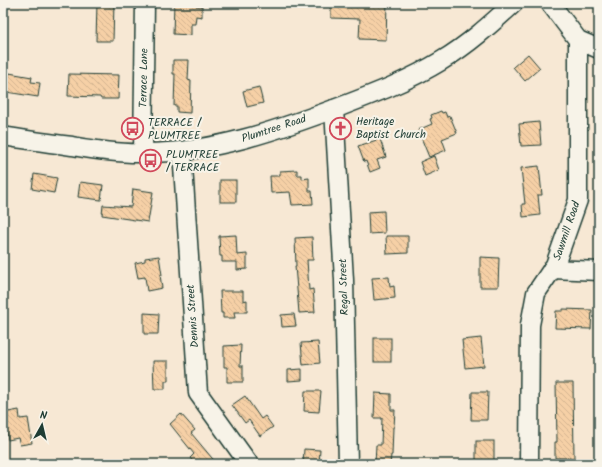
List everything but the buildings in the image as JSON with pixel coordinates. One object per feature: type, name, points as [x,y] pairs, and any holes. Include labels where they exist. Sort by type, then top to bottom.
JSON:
[{"type":"street","name":"Terrace Lane","points":[[143,154],[145,3]]},
{"type":"street","name":"Plumtree Road","points":[[3,136],[96,150],[143,154],[182,151],[241,140],[334,109],[400,83],[442,61],[490,26],[514,3]]},
{"type":"street","points":[[550,3],[578,40],[599,49]]},
{"type":"street","name":"Sawmill Road","points":[[529,464],[530,325],[536,293],[552,269],[556,266],[578,200],[578,40]]},
{"type":"street","name":"Regal Street","points":[[334,109],[344,280],[348,464]]},
{"type":"street","name":"Dennis Street","points":[[182,151],[198,393],[249,464]]},
{"type":"street","points":[[552,269],[599,271]]},
{"type":"place","name":"Heritage Baptist Church","points":[[341,128]]},
{"type":"place","name":"TERRACE / PLUMTREE","points":[[133,129]]},
{"type":"place","name":"PLUMTREE / TERRACE","points":[[151,161]]}]
